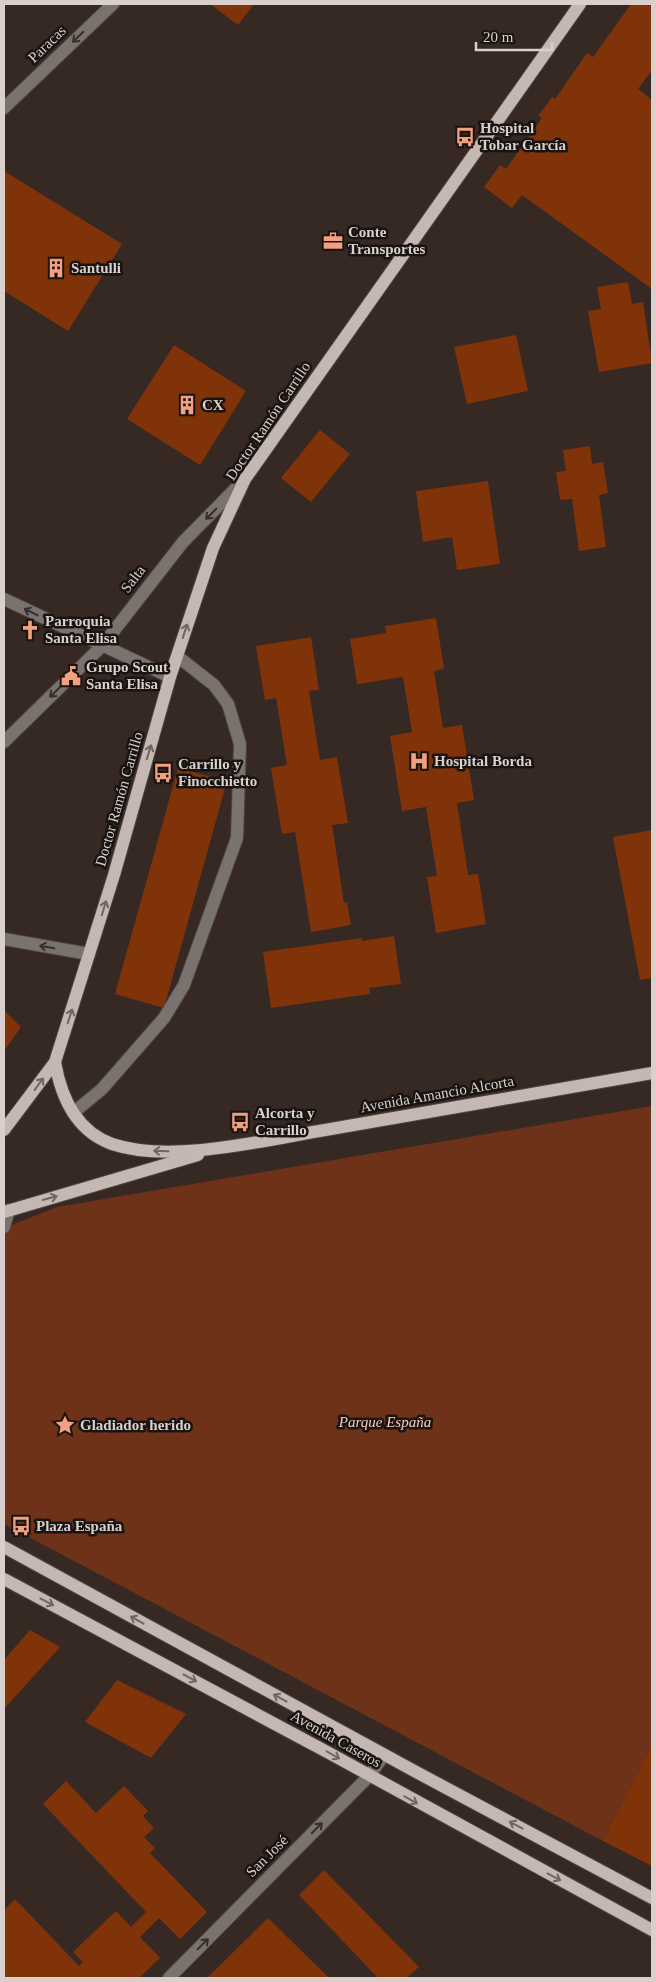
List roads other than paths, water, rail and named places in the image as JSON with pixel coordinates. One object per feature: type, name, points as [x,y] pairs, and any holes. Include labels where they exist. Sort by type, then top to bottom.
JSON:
[{"type":"main road","name":"Doctor Ramón Carrillo","points":[[4,1130],[54,1062],[90,954],[170,677],[213,548],[245,479],[580,4]]},
{"type":"main road","name":"Avenida Amancio Alcorta","points":[[54,1062],[59,1085],[73,1113],[90,1132],[125,1147],[170,1151],[227,1146],[652,1073]]},
{"type":"main road","name":"Avenida Amancio Alcorta","points":[[6,1211],[227,1146]]},
{"type":"main road","name":"Avenida Caseros","points":[[4,1547],[384,1755],[652,1898]]},
{"type":"main road","name":"Avenida Caseros","points":[[4,1579],[652,1930]]},
{"type":"street","name":"Paracas","points":[[4,108],[113,4]]},
{"type":"street","name":"Salta","points":[[4,742],[102,646],[183,542],[245,479]]},
{"type":"street","points":[[4,598],[170,677]]},
{"type":"street","points":[[73,1113],[102,1089],[164,1018],[184,985],[237,838],[240,744],[228,704],[214,685],[177,656]]},
{"type":"street","points":[[4,939],[90,954]]},
{"type":"street","points":[[4,1227],[6,1211]]},
{"type":"street","name":"San José","points":[[169,1978],[369,1776],[384,1755]]},
{"type":"place","name":"Hospital Tobar García","points":[[465,137]]},
{"type":"place","name":"Conte Transportes","points":[[333,241]]},
{"type":"place","name":"Santulli","points":[[56,268]]},
{"type":"place","name":"CX","points":[[187,405]]},
{"type":"place","name":"Parroquia Santa Elisa","points":[[30,630]]},
{"type":"place","name":"Grupo Scout Santa Elisa","points":[[71,676]]},
{"type":"place","name":"Hospital Borda","points":[[419,761]]},
{"type":"place","name":"Carrillo y Finocchietto","points":[[163,773]]},
{"type":"place","name":"Alcorta y Carrillo","points":[[240,1122]]},
{"type":"place","name":"Gladiador herido","points":[[65,1425]]},
{"type":"place","name":"Plaza España","points":[[21,1526]]},
{"type":"park label","name":"Parque España","points":[[385,1422]]}]
